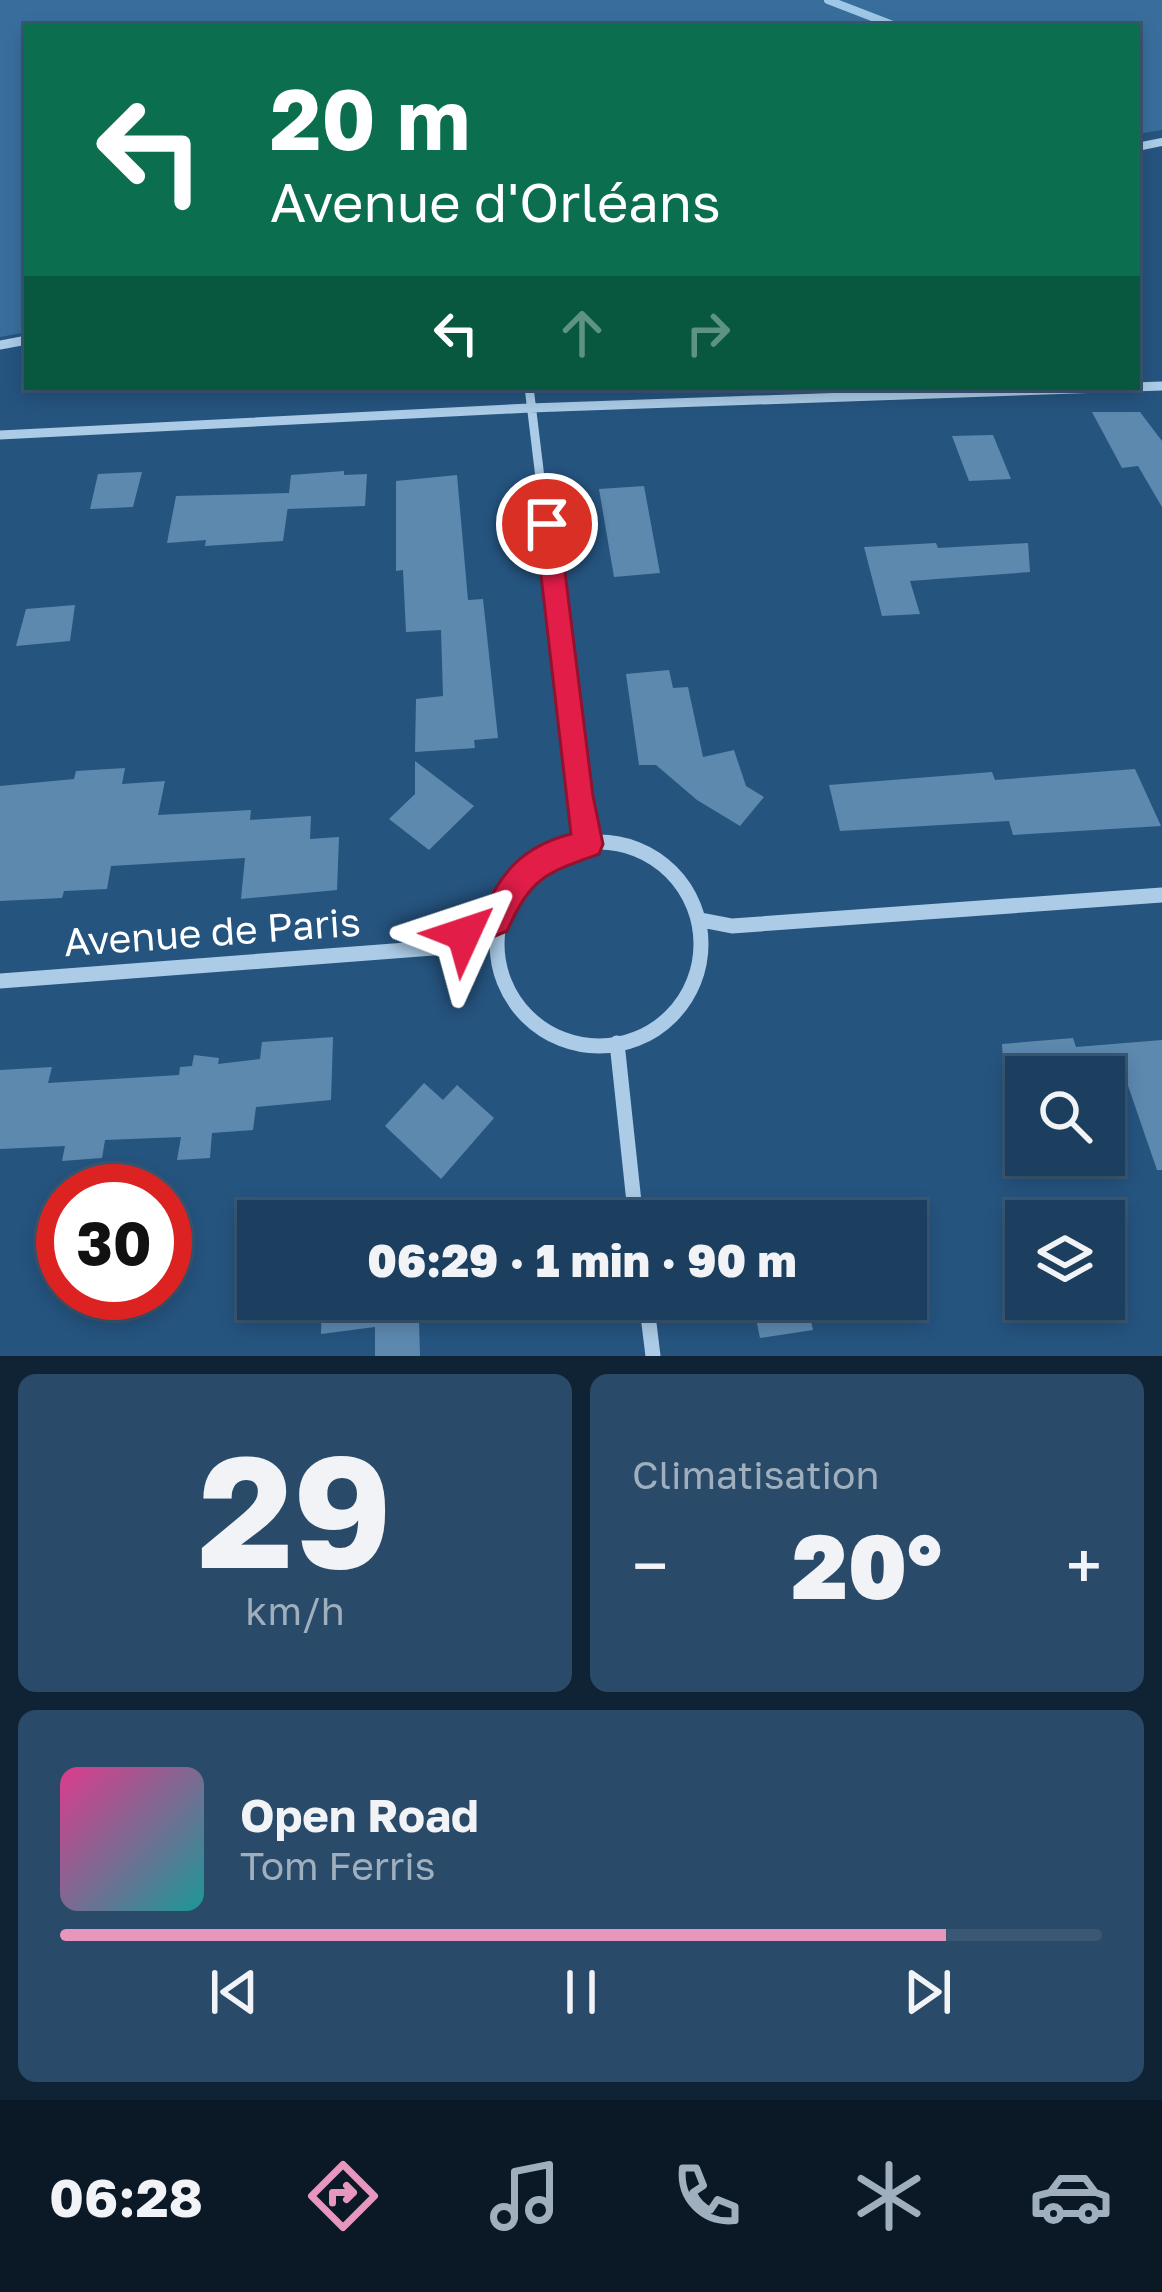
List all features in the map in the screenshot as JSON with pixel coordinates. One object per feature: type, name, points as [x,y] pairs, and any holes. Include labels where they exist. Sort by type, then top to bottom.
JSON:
[{"type":"street","points":[[529,390],[588,844]]},
{"type":"street","points":[[0,435],[530,408],[1047,390]]},
{"type":"street","points":[[588,844],[632,850],[670,871],[689,893],[701,920],[704,952],[696,983],[678,1011],[650,1031],[616,1043],[582,1043],[548,1031],[521,1010],[502,983],[494,952],[496,920],[508,892],[529,867],[557,851],[588,844]]},
{"type":"street","points":[[701,920],[732,926],[1162,895]]},
{"type":"street","name":"Avenue de Paris","points":[[0,981],[433,948],[496,920]]},
{"type":"street","points":[[616,1043],[634,1200]]},
{"type":"street","points":[[649,1320],[653,1356]]},
{"type":"shaded area","points":[[0,0],[1162,0],[1162,130],[1140,134],[1140,24],[24,24],[24,333],[0,337]]},
{"type":"building","points":[[1092,412],[1140,412],[1162,441],[1162,507],[1138,466],[1122,468]]},
{"type":"building","points":[[993,435],[1011,479],[969,481],[952,436]]},
{"type":"building","points":[[142,472],[133,507],[90,509],[98,474]]},
{"type":"building","points":[[367,474],[365,506],[288,509],[283,541],[205,546],[206,540],[167,543],[176,496],[289,493],[291,475]]},
{"type":"building","points":[[457,475],[468,600],[483,599],[498,738],[474,740],[475,748],[415,752],[416,699],[443,696],[441,630],[406,632],[403,570],[396,571],[396,481]]},
{"type":"building","points":[[644,486],[660,573],[614,577],[599,489]]},
{"type":"building","points":[[936,543],[938,548],[1028,543],[1030,572],[910,581],[920,614],[882,616],[864,547]]},
{"type":"building","points":[[75,605],[70,641],[16,646],[26,609]]},
{"type":"building","points":[[669,670],[673,688],[688,687],[703,757],[734,750],[746,786],[764,797],[740,826],[697,800],[656,765],[639,765],[626,674]]},
{"type":"building","points":[[415,761],[474,806],[429,850],[389,819],[415,794]]},
{"type":"building","points":[[125,768],[122,784],[165,781],[158,815],[251,810],[250,820],[311,816],[310,839],[339,837],[337,890],[241,899],[245,858],[111,866],[107,889],[64,891],[62,898],[0,901],[0,786],[74,779],[76,771]]},
{"type":"building","points":[[1135,769],[1161,826],[1013,835],[1009,821],[840,831],[829,785],[992,772],[995,780]]},
{"type":"building","points":[[333,1037],[331,1100],[256,1107],[253,1130],[212,1133],[210,1158],[177,1160],[181,1137],[105,1140],[102,1158],[62,1161],[65,1146],[0,1149],[0,1070],[52,1067],[48,1083],[179,1075],[180,1067],[192,1066],[194,1055],[219,1058],[218,1064],[260,1059],[262,1042]]},
{"type":"building","points":[[1073,1038],[1076,1047],[1162,1040],[1162,1170],[1157,1170],[1125,1077],[1125,1056],[1005,1056],[1004,1077],[1002,1044]]},
{"type":"building","points":[[424,1083],[443,1100],[457,1085],[494,1118],[441,1179],[385,1126]]},
{"type":"building","points":[[321,1320],[425,1320],[419,1321],[420,1356],[375,1356],[375,1327],[321,1334]]},
{"type":"building","points":[[756,1320],[811,1320],[813,1330],[760,1338]]},
{"type":"waterway","points":[[828,0],[890,24]]},
{"type":"route","points":[[464,934],[496,920],[508,892],[529,867],[557,851],[588,844],[578,796],[547,524]]}]
